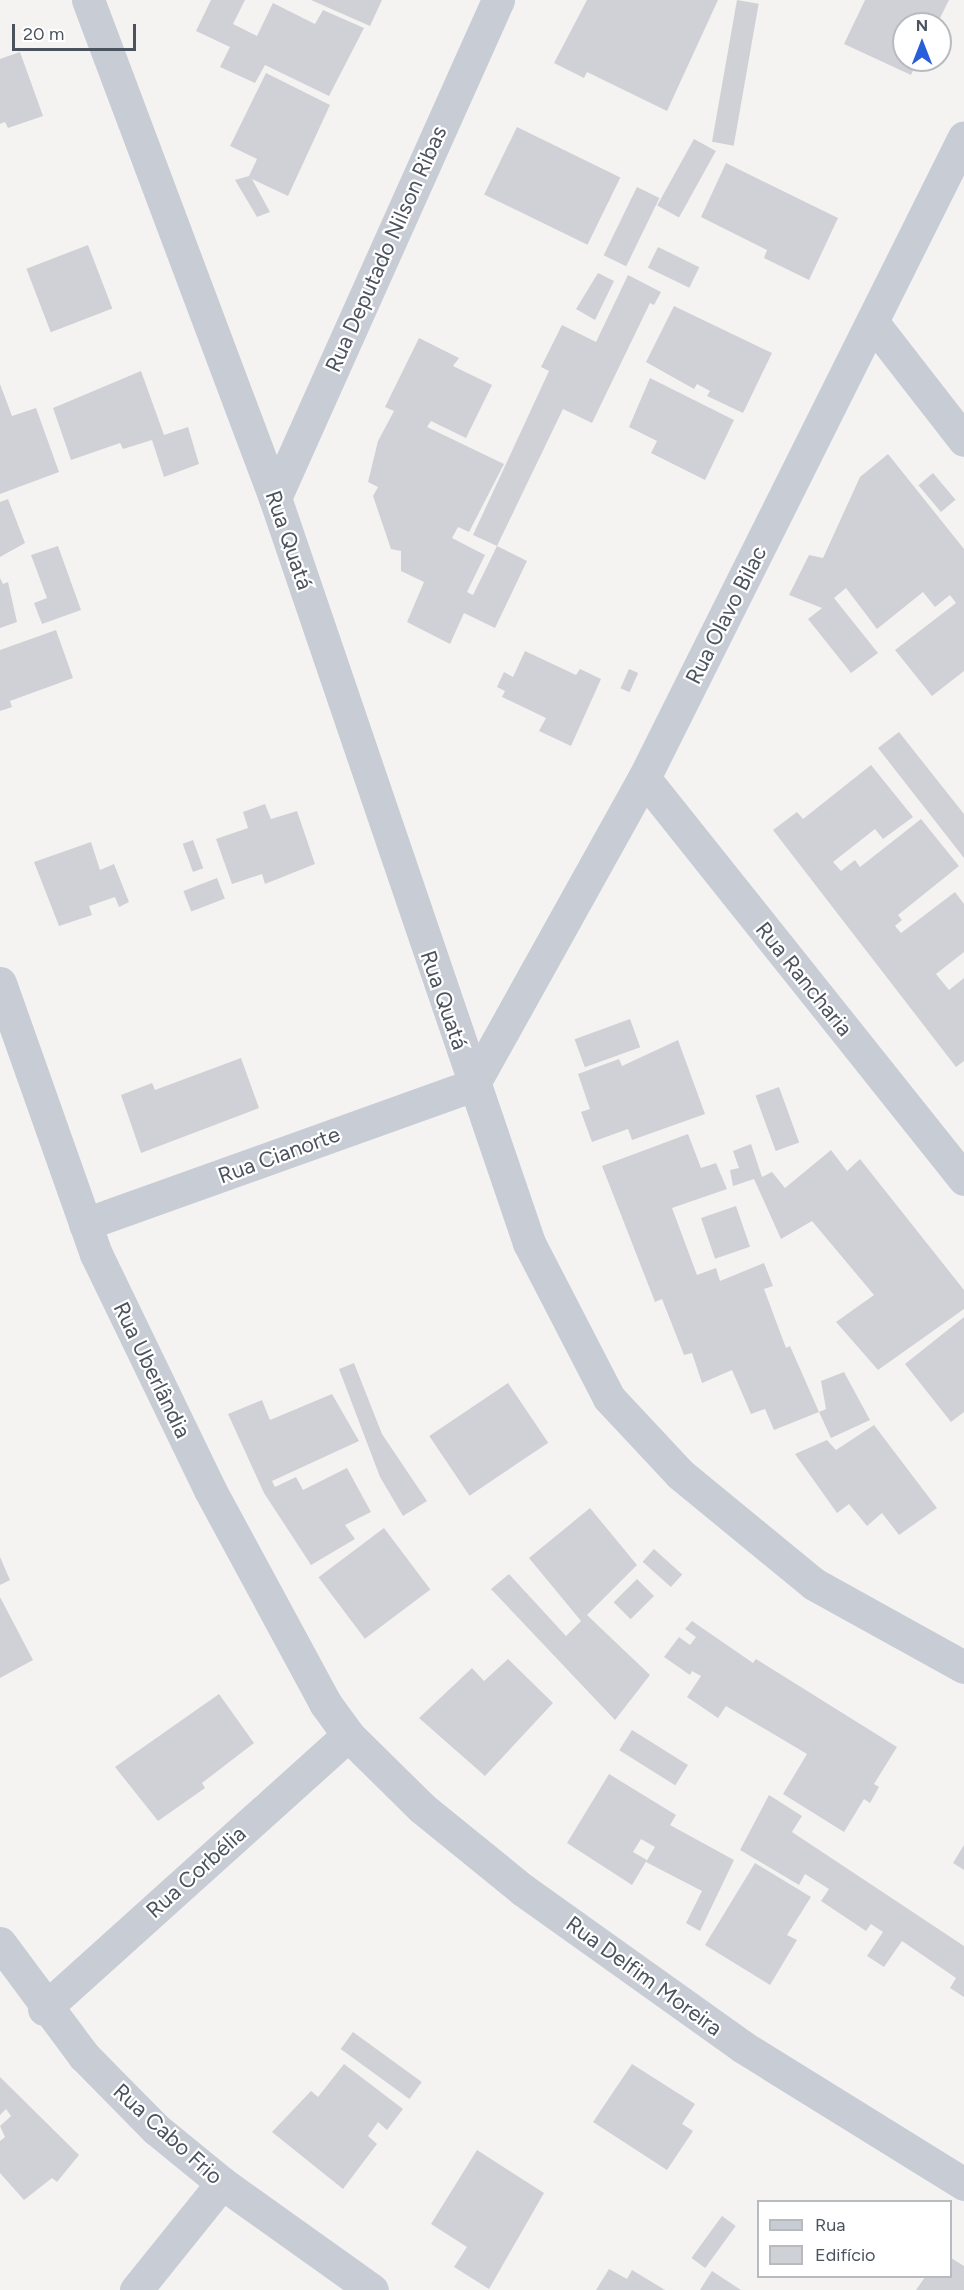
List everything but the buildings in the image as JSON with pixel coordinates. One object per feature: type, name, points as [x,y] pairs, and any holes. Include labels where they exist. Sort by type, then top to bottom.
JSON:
[{"type":"street","name":"Rua Quatá","points":[[88,0],[274,498],[529,1244],[609,1398],[680,1474],[814,1584],[964,1667]]},
{"type":"street","name":"Rua Deputado Nilson Ribas","points":[[274,498],[498,0]]},
{"type":"street","name":"Rua Olavo Bilac","points":[[473,1085],[645,778],[964,137]]},
{"type":"street","points":[[873,323],[964,440]]},
{"type":"street","name":"Rua Rancharia","points":[[645,778],[964,1179]]},
{"type":"street","name":"Rua Uberlândia","points":[[0,983],[86,1224],[210,1490],[325,1703],[348,1735]]},
{"type":"street","name":"Rua Cianorte","points":[[86,1224],[473,1085]]},
{"type":"street","name":"Rua Corbélia","points":[[44,2009],[348,1735]]},
{"type":"street","name":"Rua Delfim Moreira","points":[[348,1735],[422,1808],[523,1890],[742,2047],[964,2184]]},
{"type":"street","name":"Rua Cabo Frio","points":[[0,1943],[44,2009],[84,2056],[156,2129],[222,2183],[372,2290]]},
{"type":"street","points":[[136,2290],[222,2183]]}]
